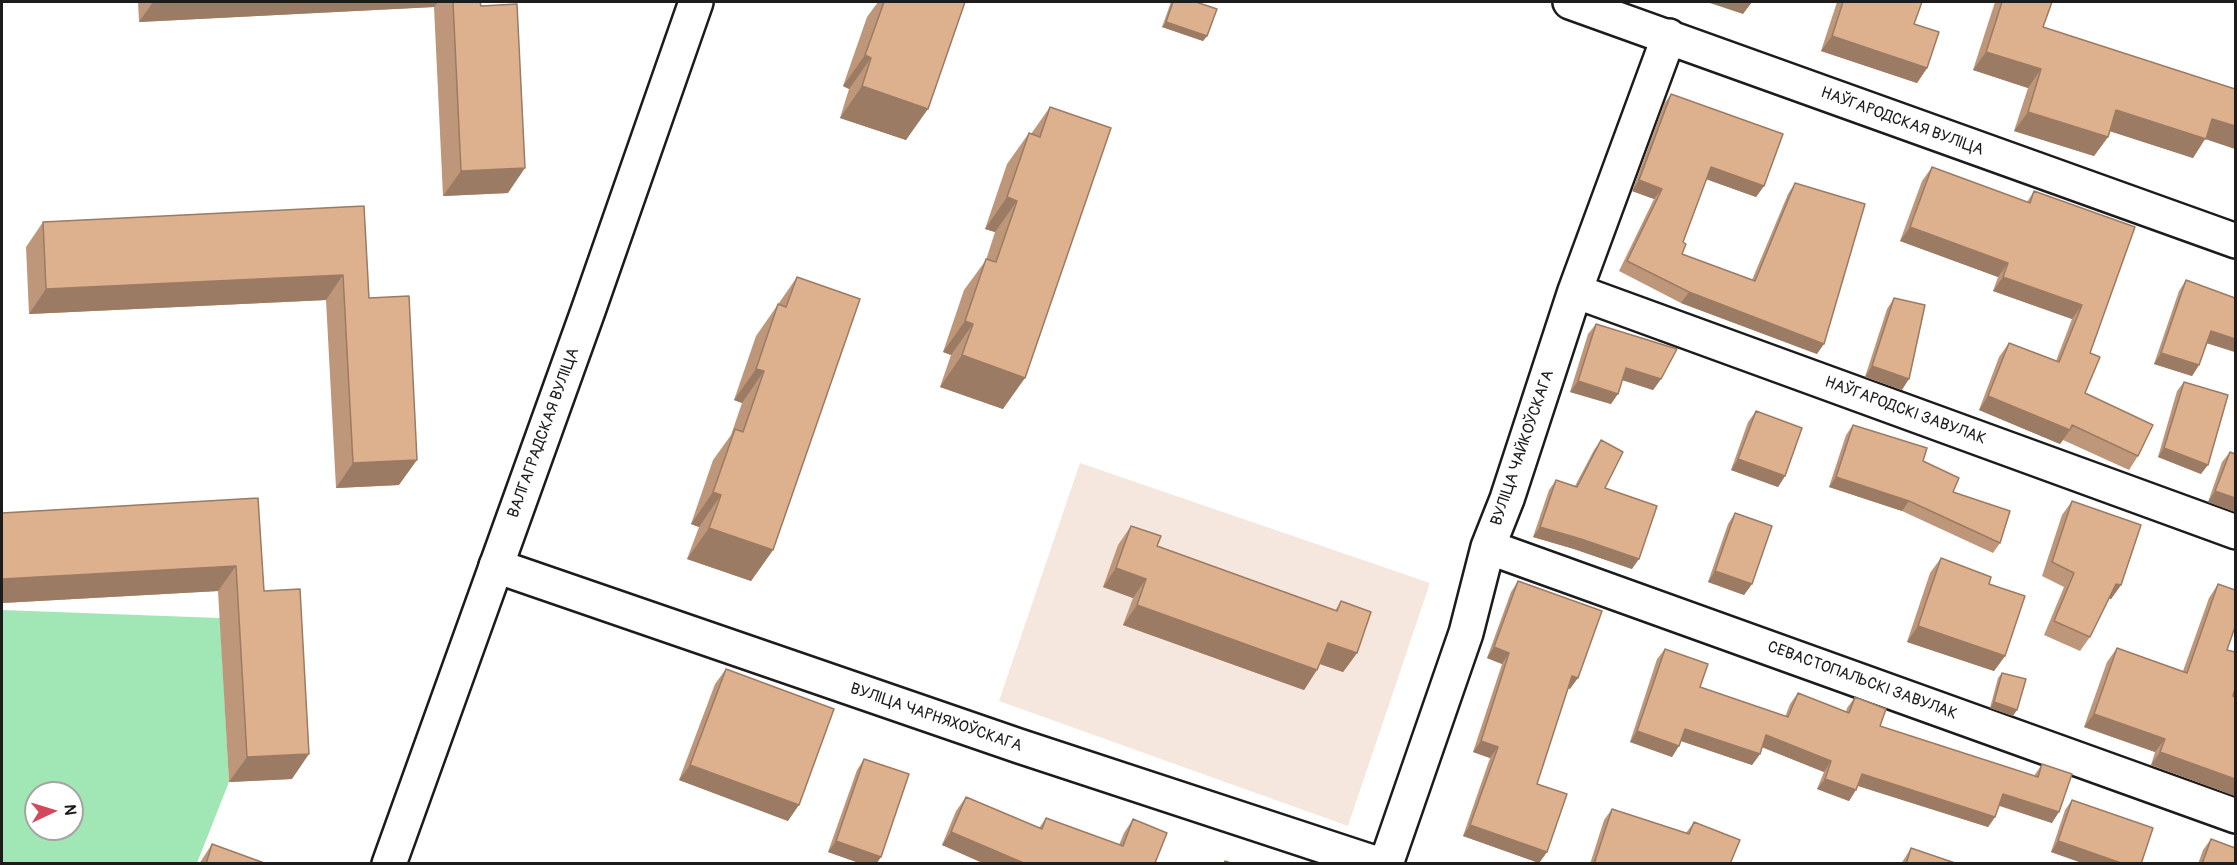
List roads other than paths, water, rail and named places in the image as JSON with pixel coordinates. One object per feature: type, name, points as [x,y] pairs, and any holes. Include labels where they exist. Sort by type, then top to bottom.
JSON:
[{"type":"street","name":"ВАЛГАГРАДСКАЯ ВУЛІЦА","points":[[389,864],[588,311],[696,2]]},
{"type":"street","name":"НАЎГАРОДСКАЯ ВУЛІЦА","points":[[1570,2],[2235,241]]},
{"type":"street","name":"ВУЛІЦА ЧАЙКОЎСКАГА","points":[[1386,864],[1466,633],[1488,547],[1508,499],[1575,291],[1669,36]]},
{"type":"street","name":"НАЎГАРОДСКІ ЗАВУЛАК","points":[[1575,291],[2235,532]]},
{"type":"street","name":"СЕВАСТОПАЛЬСКІ ЗАВУЛАК","points":[[1488,547],[2235,816]]},
{"type":"street","name":"ВУЛІЦА ЧАРНЯХОЎСКАГА","points":[[496,566],[1019,746],[1378,864]]}]
